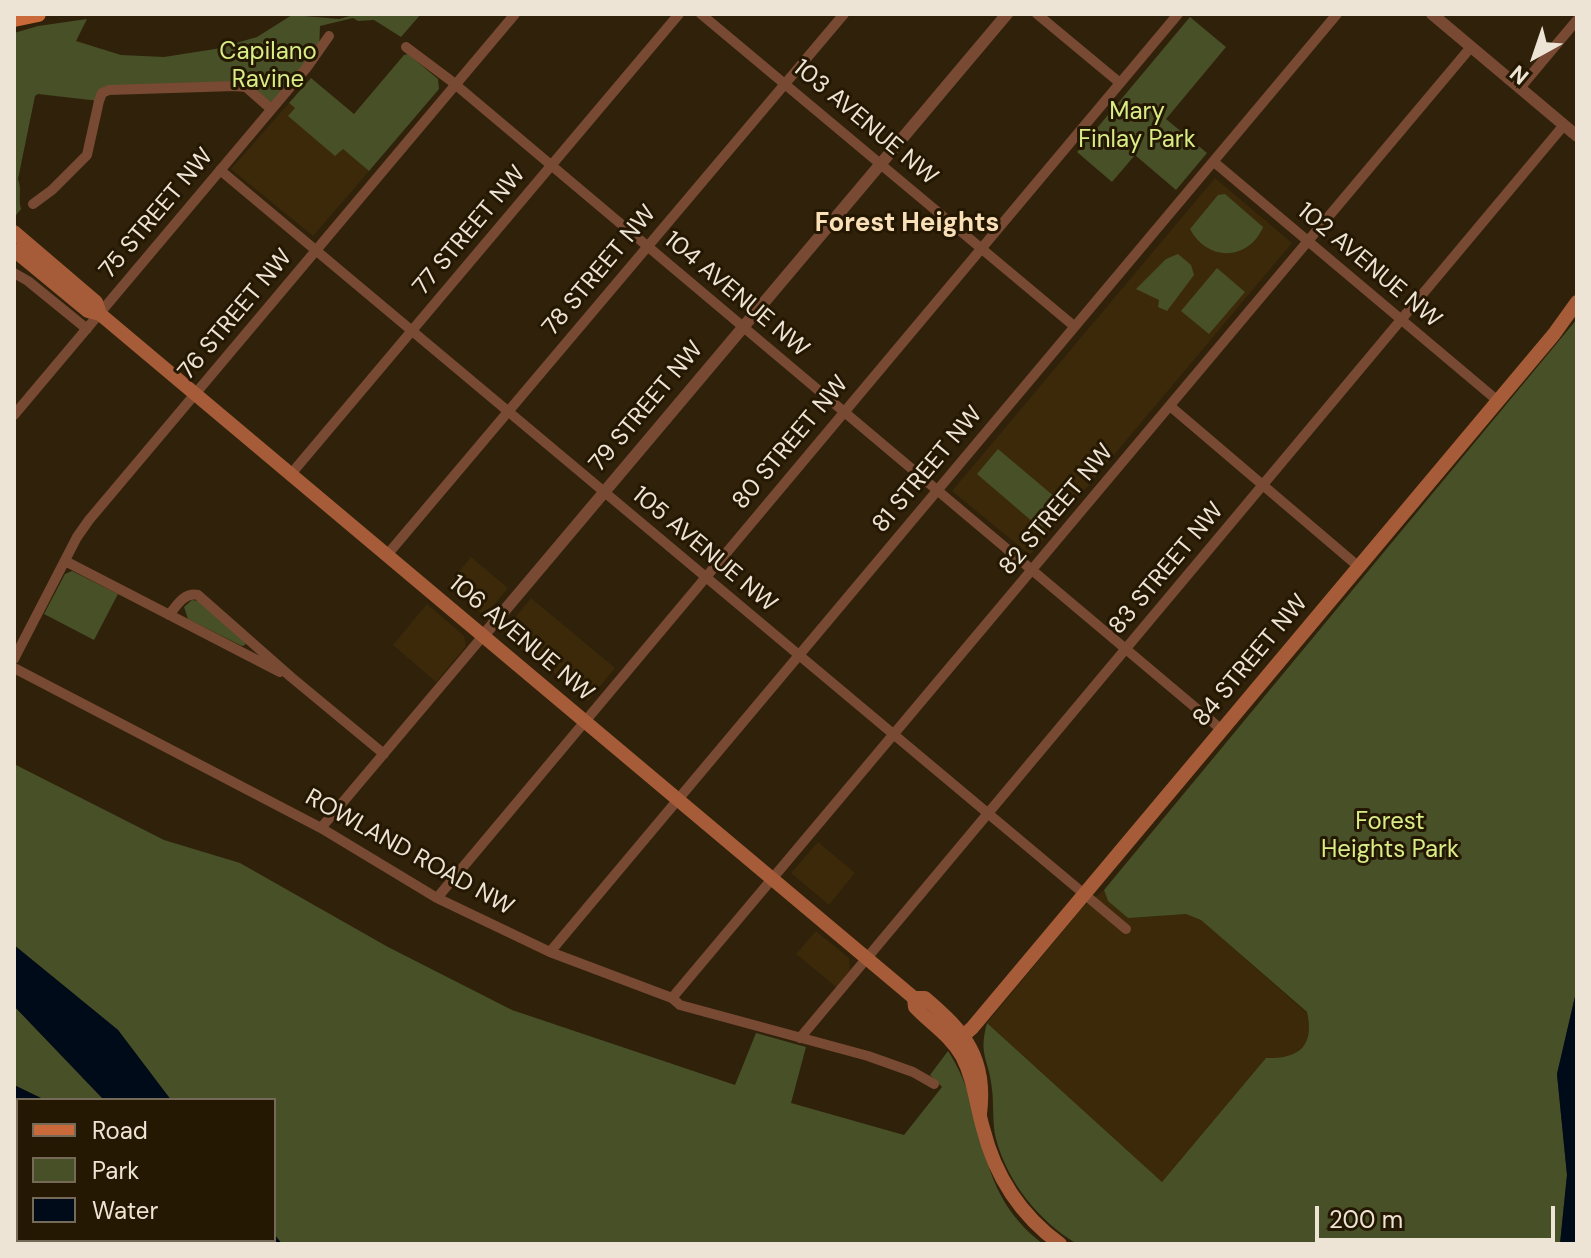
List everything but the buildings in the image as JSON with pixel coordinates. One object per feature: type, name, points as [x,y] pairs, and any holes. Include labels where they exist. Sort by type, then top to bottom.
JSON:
[{"type":"main road","points":[[14,19],[38,14]]},
{"type":"main road","name":"106 AVENUE NW","points":[[14,232],[96,302],[100,314]]},
{"type":"main road","name":"106 AVENUE NW","points":[[14,250],[88,311],[100,314],[914,998],[925,998],[960,1040]]},
{"type":"main road","name":"84 STREET NW","points":[[960,1040],[1498,401],[1577,302]]},
{"type":"main road","points":[[960,1040],[975,1056],[982,1096],[980,1114],[989,1151],[1006,1187],[1028,1216],[1060,1244]]},
{"type":"street","name":"76 STREET NW","points":[[14,659],[89,520],[515,14]]},
{"type":"street","name":"77 STREET NW","points":[[291,474],[679,14]]},
{"type":"street","name":"103 AVENUE NW","points":[[701,14],[1074,326]]},
{"type":"street","name":"78 STREET NW","points":[[387,555],[844,14]]},
{"type":"street","name":"79 STREET NW","points":[[321,828],[1007,14]]},
{"type":"street","points":[[1037,14],[1120,83]]},
{"type":"street","name":"80 STREET NW","points":[[437,898],[1178,14]]},
{"type":"street","name":"81 STREET NW","points":[[550,952],[1337,14]]},
{"type":"street","points":[[1434,15],[1577,136]]},
{"type":"street","points":[[1520,88],[1577,20]]},
{"type":"street","name":"75 STREET NW","points":[[14,415],[319,52],[329,36]]},
{"type":"street","name":"104 AVENUE NW","points":[[406,47],[456,85],[1222,730]]},
{"type":"street","name":"82 STREET NW","points":[[672,998],[1471,47]]},
{"type":"street","points":[[33,204],[87,155],[102,93],[109,90],[246,87],[271,109]]},
{"type":"street","name":"83 STREET NW","points":[[800,1038],[1564,125]]},
{"type":"street","name":"102 AVENUE NW","points":[[1214,162],[1498,401]]},
{"type":"street","name":"105 AVENUE NW","points":[[220,170],[1126,929]]},
{"type":"street","points":[[14,273],[87,329]]},
{"type":"street","points":[[1170,406],[1359,567]]},
{"type":"street","points":[[65,561],[291,677]]},
{"type":"street","points":[[169,615],[184,597],[198,595],[384,754]]},
{"type":"street","name":"ROWLAND ROAD NW","points":[[14,668],[321,828],[437,898],[550,952],[672,998],[680,1005],[868,1056],[913,1072],[934,1084]]},
{"type":"shaded area","points":[[289,103],[369,171],[313,236],[231,169]]},
{"type":"shaded area","points":[[1215,178],[1292,243],[1030,555],[952,491]]},
{"type":"shaded area","points":[[471,557],[508,588],[489,611],[481,613],[448,585]]},
{"type":"shaded area","points":[[531,598],[615,668],[588,701],[504,631]]},
{"type":"shaded area","points":[[427,604],[464,636],[466,646],[436,682],[393,645]]},
{"type":"shaded area","points":[[818,842],[855,873],[829,905],[791,873]]},
{"type":"shaded area","points":[[1104,890],[1108,901],[1187,914],[1201,920],[1307,1013],[1310,1025],[1308,1041],[1298,1052],[1288,1057],[1266,1059],[1162,1182],[987,1023],[1083,907]]},
{"type":"shaded area","points":[[816,931],[849,958],[850,970],[836,987],[796,954]]},
{"type":"green space","name":"Capilano Ravine","points":[[357,14],[421,14],[401,37],[374,20],[358,21],[353,18],[320,26],[319,52],[271,109],[246,87],[109,90],[99,101],[38,94],[35,96],[18,179],[21,209],[14,218],[14,33],[87,19],[76,41],[121,55],[164,57],[215,49],[257,37],[292,15],[339,19]]},
{"type":"green space","name":"Mary Finlay Park","points":[[1190,17],[1226,47],[1166,119],[1207,153],[1176,190],[1135,155],[1112,182],[1077,152]]},
{"type":"green space","points":[[408,54],[438,79],[439,89],[369,171],[343,149],[335,156],[288,116],[295,108],[289,103],[311,78],[354,114]]},
{"type":"green space","points":[[1225,194],[1263,227],[1248,246],[1228,253],[1207,247],[1197,240],[1190,229],[1218,195]]},
{"type":"green space","points":[[1178,254],[1191,265],[1194,275],[1167,311],[1158,307],[1159,300],[1136,289],[1166,259]]},
{"type":"green space","points":[[1217,268],[1245,292],[1209,334],[1181,311]]},
{"type":"green space","name":"Forest Heights Park","points":[[1577,319],[1577,988],[1557,1074],[1567,1175],[1560,1244],[1077,1244],[1037,1212],[1008,1171],[1001,1155],[995,1133],[991,1079],[984,1050],[987,1023],[1162,1182],[1266,1058],[1287,1056],[1302,1048],[1308,1034],[1307,1012],[1201,920],[1186,914],[1128,918],[1108,901],[1104,890]]},
{"type":"green space","points":[[998,449],[1062,503],[1041,529],[977,474]]},
{"type":"green space","points":[[72,571],[118,594],[94,640],[44,614],[65,574]]},
{"type":"green space","points":[[192,600],[199,601],[246,641],[245,645],[188,619],[184,607]]},
{"type":"green space","points":[[14,764],[164,840],[240,863],[388,947],[512,1010],[735,1085],[756,1033],[806,1047],[791,1103],[904,1135],[942,1087],[930,1075],[948,1051],[962,1076],[992,1176],[1003,1199],[1019,1222],[1043,1244],[282,1244],[276,1236],[276,1098],[169,1098],[118,1030],[14,945]]},
{"type":"green space","points":[[14,1006],[102,1098],[41,1098],[14,1085]]},
{"type":"water","points":[[14,945],[118,1030],[169,1098],[102,1098],[14,1006]]},
{"type":"water","points":[[1577,988],[1577,1244],[1560,1244],[1567,1175],[1557,1074]]},
{"type":"water","points":[[14,1085],[41,1098],[16,1098],[16,1242],[276,1242],[276,1236],[282,1244],[14,1244]]},
{"type":"district","name":"Forest Heights","points":[[907,224]]}]
